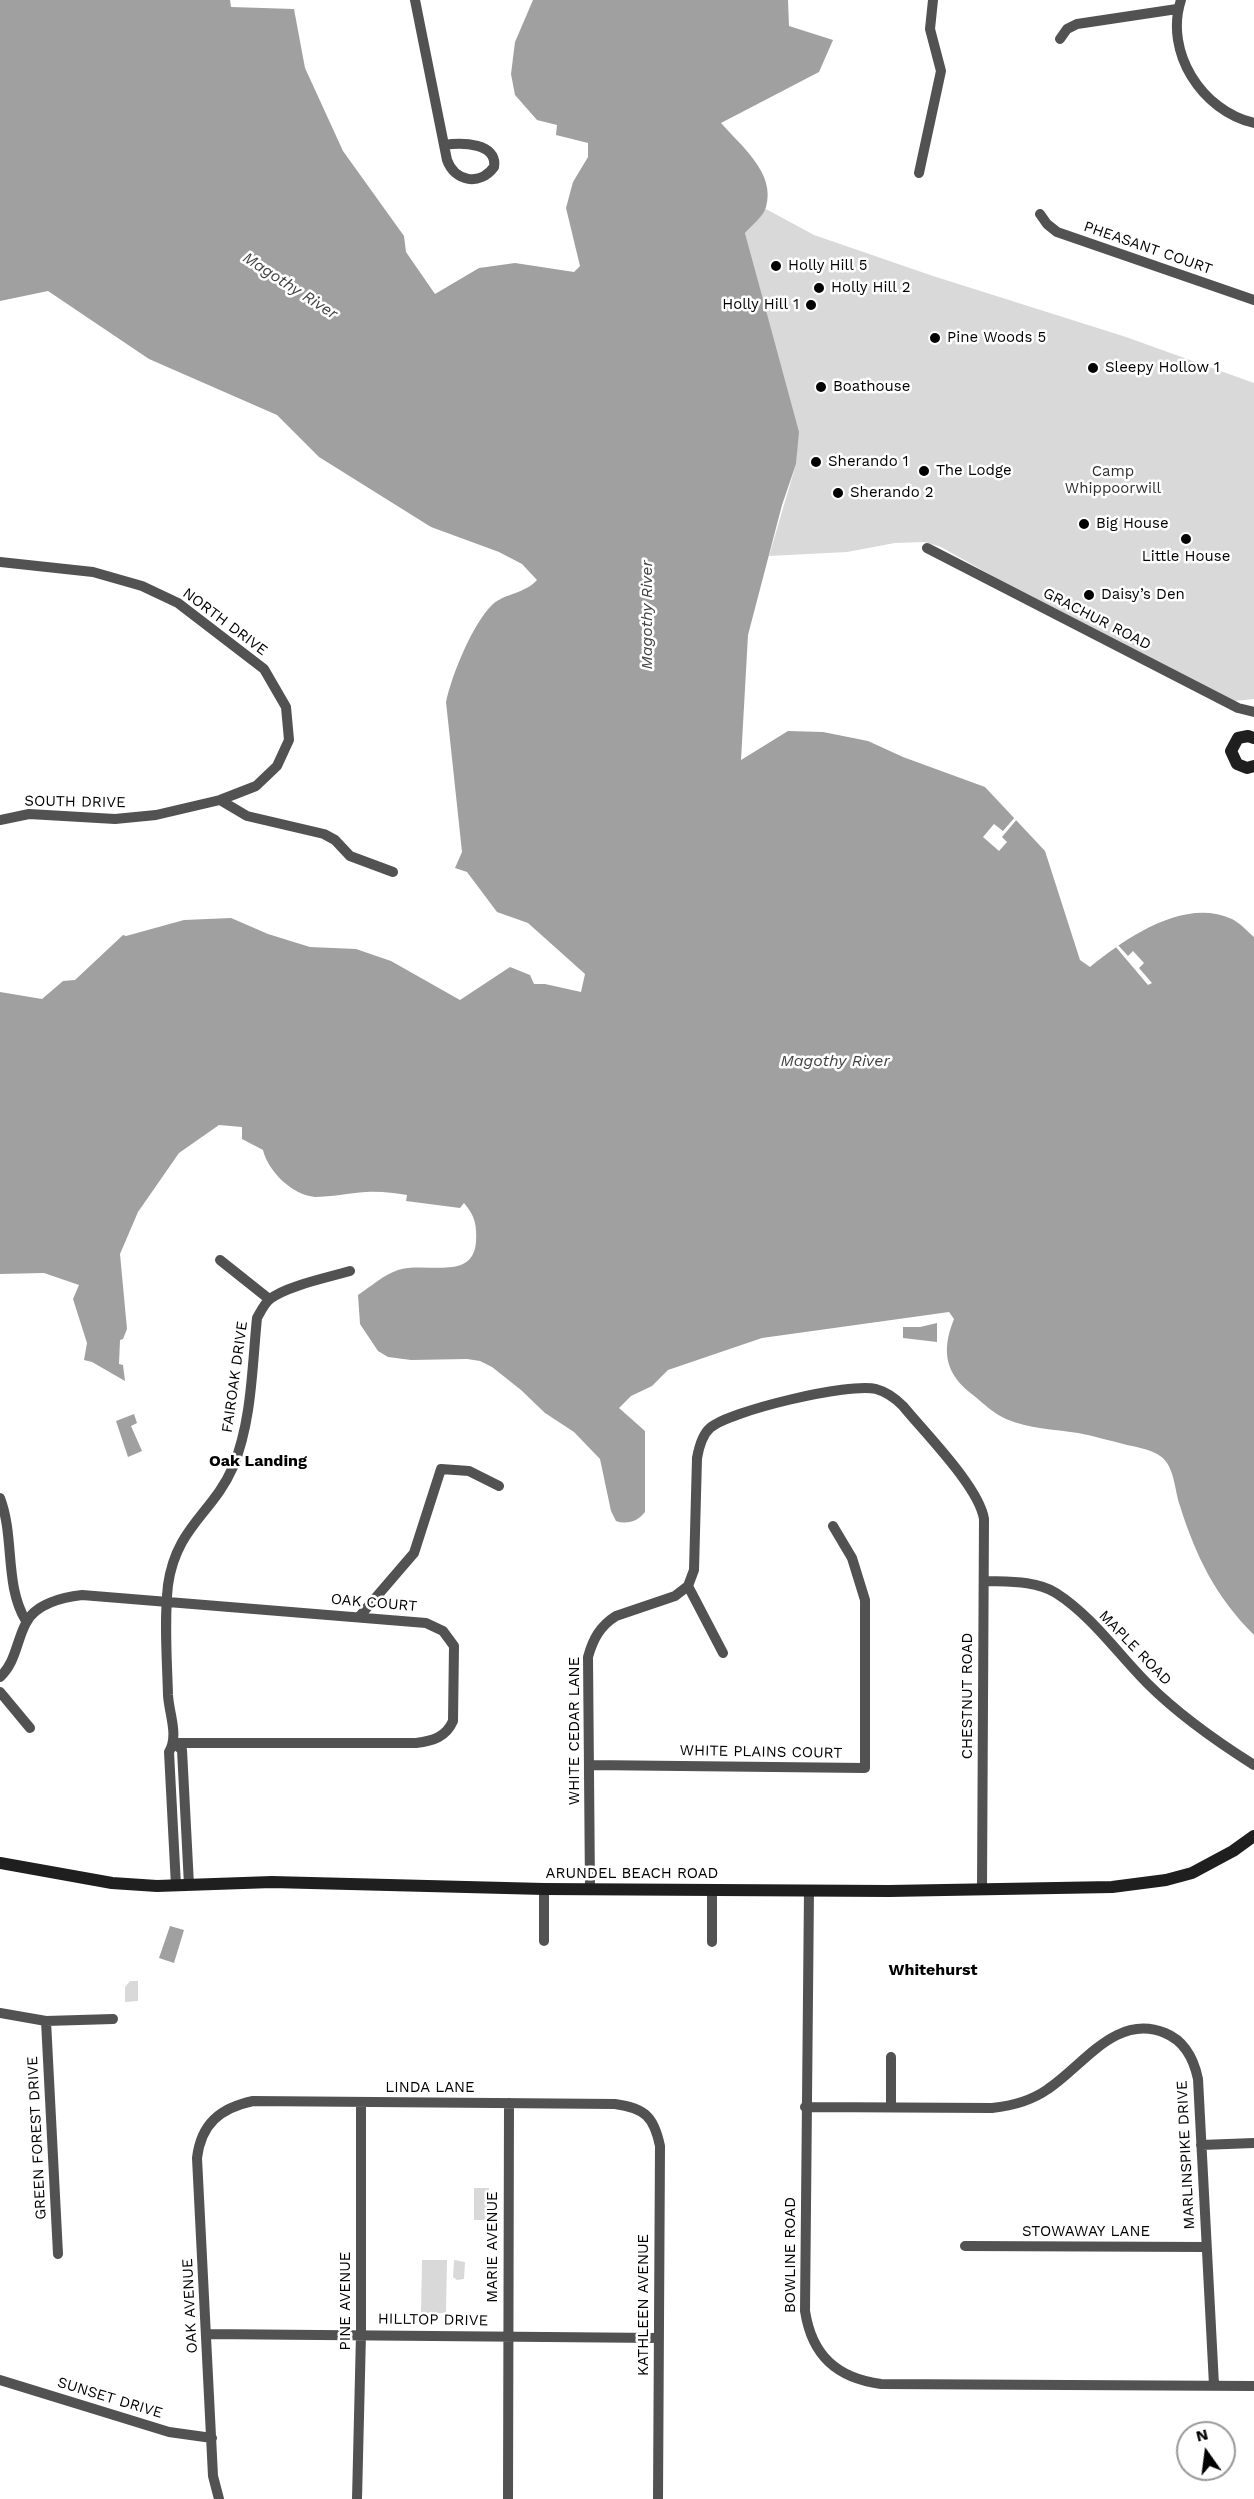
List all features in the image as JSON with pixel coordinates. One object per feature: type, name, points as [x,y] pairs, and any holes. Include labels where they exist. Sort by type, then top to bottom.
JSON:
[{"type":"street","points":[[415,0],[444,145],[450,166],[460,177],[467,180],[483,178],[494,167],[494,156],[489,151],[459,144],[444,145]]},
{"type":"street","points":[[919,173],[941,71],[940,60],[930,29],[933,0]]},
{"type":"street","points":[[1060,39],[1067,29],[1077,24],[1179,5],[1178,34],[1181,50],[1188,71],[1196,85],[1206,97],[1222,108],[1242,120],[1254,123]]},
{"type":"street","name":"PHEASANT COURT","points":[[1040,214],[1057,232],[1254,300]]},
{"type":"street","name":"GRACHUR ROAD","points":[[927,548],[1238,708],[1254,711]]},
{"type":"street","name":"NORTH DRIVE","points":[[0,562],[93,572],[142,586],[186,609],[264,669],[286,707],[289,740],[277,766],[256,786],[220,800]]},
{"type":"street","points":[[1254,736],[1238,738],[1231,751],[1237,764],[1247,768],[1254,766]]},
{"type":"street","points":[[220,800],[247,816],[324,834],[335,840],[350,856],[393,872]]},
{"type":"street","name":"SOUTH DRIVE","points":[[0,820],[29,814],[115,819],[156,815],[220,800]]},
{"type":"street","points":[[220,1260],[269,1299],[350,1271]]},
{"type":"street","name":"FAIROAK DRIVE","points":[[176,1886],[169,1752],[174,1743],[168,1697],[166,1601],[171,1569],[178,1549],[196,1520],[220,1489],[232,1468],[240,1447],[246,1425],[258,1318],[269,1299]]},
{"type":"street","name":"CHESTNUT ROAD","points":[[688,1586],[695,1559],[698,1458],[707,1431],[728,1418],[814,1394],[874,1388],[892,1396],[960,1475],[981,1504],[984,1519],[982,1888]]},
{"type":"street","points":[[358,1617],[414,1553],[441,1469],[469,1471],[499,1486]]},
{"type":"street","points":[[0,1498],[8,1523],[16,1599],[26,1621],[13,1660],[0,1677]]},
{"type":"street","name":"WHITE PLAINS COURT","points":[[589,1765],[865,1768],[865,1600],[852,1558],[833,1526]]},
{"type":"street","name":"MAPLE ROAD","points":[[984,1581],[1024,1583],[1055,1592],[1081,1614],[1148,1684],[1182,1715],[1207,1735],[1254,1765]]},
{"type":"street","points":[[688,1586],[723,1653]]},
{"type":"street","name":"WHITE CEDAR LANE","points":[[590,1889],[588,1657],[595,1637],[616,1616],[675,1596],[688,1586]]},
{"type":"street","name":"OAK COURT","points":[[26,1621],[43,1606],[68,1597],[82,1595],[166,1601],[426,1623],[436,1626],[449,1638],[455,1655],[455,1711],[450,1729],[435,1740],[416,1743],[174,1743]]},
{"type":"street","points":[[0,1692],[30,1728]]},
{"type":"street","name":"FAIROAK DRIVE","points":[[174,1743],[182,1750],[189,1885]]},
{"type":"street","name":"ARUNDEL BEACH ROAD","points":[[0,1863],[112,1883],[176,1886],[272,1882],[544,1889],[940,1891],[982,1888],[1112,1887],[1166,1880],[1192,1873],[1214,1862],[1254,1836]]},
{"type":"street","points":[[544,1889],[544,1941]]},
{"type":"street","points":[[712,1889],[712,1942]]},
{"type":"street","name":"BOWLINE ROAD","points":[[809,1890],[805,2311],[807,2324],[815,2344],[828,2363],[838,2371],[863,2382],[881,2384],[1254,2386]]},
{"type":"street","points":[[0,2013],[46,2021],[113,2019]]},
{"type":"street","name":"GREEN FOREST DRIVE","points":[[46,2021],[58,2254]]},
{"type":"street","name":"MARLINSPIKE DRIVE","points":[[806,2107],[992,2108],[1015,2105],[1048,2089],[1114,2035],[1131,2029],[1143,2028],[1160,2030],[1172,2035],[1190,2054],[1198,2079],[1214,2385]]},
{"type":"street","points":[[891,2057],[891,2107]]},
{"type":"street","name":"LINDA LANE","points":[[216,2116],[227,2108],[253,2101],[615,2104],[629,2106],[646,2114]]},
{"type":"street","name":"PINE AVENUE","points":[[357,2499],[361,2334],[361,2102]]},
{"type":"street","name":"MARIE AVENUE","points":[[508,2499],[509,2103]]},
{"type":"street","name":"KATHLEEN AVENUE","points":[[646,2114],[653,2124],[660,2146],[658,2499]]},
{"type":"street","name":"OAK AVENUE","points":[[216,2116],[201,2137],[197,2158],[213,2476],[219,2499]]},
{"type":"street","points":[[1201,2145],[1254,2143]]},
{"type":"street","name":"STOWAWAY LANE","points":[[965,2246],[1206,2247]]},
{"type":"street","name":"HILLTOP DRIVE","points":[[206,2334],[659,2338]]},
{"type":"street","name":"SUNSET DRIVE","points":[[0,2380],[169,2432],[212,2438]]},
{"type":"green space","name":"Camp Whippoorwill","points":[[766,209],[814,235],[933,276],[1126,337],[1254,383],[1254,699],[1234,701],[996,578],[941,547],[925,542],[895,543],[847,552],[769,556],[796,464],[798,433],[745,233]]},
{"type":"green space","points":[[130,1981],[138,1981],[138,2001],[125,2002],[125,1987]]},
{"type":"green space","points":[[474,2188],[489,2188],[489,2220],[474,2220]]},
{"type":"green space","points":[[422,2260],[447,2260],[446,2313],[421,2313]]},
{"type":"green space","points":[[454,2260],[465,2262],[464,2279],[457,2280],[453,2277]]},
{"type":"water","name":"Magothy River","points":[[0,0],[230,0],[231,7],[294,9],[305,68],[343,151],[404,236],[406,252],[435,294],[479,268],[515,263],[574,272],[580,266],[566,208],[573,182],[588,157],[588,143],[556,135],[557,125],[537,120],[515,95],[511,74],[515,42],[533,0],[788,0],[789,26],[833,40],[819,72],[721,123],[755,161],[766,183],[768,195],[765,210],[745,233],[799,432],[796,464],[782,505],[748,635],[741,760],[788,731],[823,732],[868,741],[903,757],[985,787],[1045,851],[1080,960],[1090,967],[1138,933],[1175,917],[1195,913],[1214,914],[1232,919],[1254,937],[1254,1635],[1218,1591],[1200,1559],[1186,1525],[1171,1470],[1163,1458],[1142,1448],[1078,1433],[1023,1425],[997,1414],[964,1387],[951,1370],[947,1352],[954,1319],[949,1312],[762,1338],[668,1370],[652,1386],[631,1396],[619,1408],[645,1431],[645,1512],[636,1520],[625,1523],[616,1521],[611,1511],[600,1459],[574,1432],[545,1413],[492,1367],[480,1361],[467,1359],[411,1360],[388,1357],[378,1351],[360,1324],[358,1295],[388,1274],[409,1268],[457,1266],[466,1262],[473,1254],[476,1231],[471,1212],[464,1203],[460,1208],[406,1201],[407,1195],[382,1192],[321,1197],[306,1195],[282,1181],[270,1166],[263,1150],[242,1139],[242,1127],[219,1125],[179,1153],[138,1212],[120,1254],[127,1329],[123,1339],[120,1340],[119,1364],[123,1365],[125,1381],[92,1362],[84,1360],[87,1343],[73,1299],[79,1285],[44,1273],[0,1274],[0,992],[42,999],[63,981],[75,980],[123,935],[184,920],[231,918],[268,934],[310,947],[356,949],[391,961],[460,1000],[510,967],[530,975],[534,984],[545,984],[581,992],[585,974],[528,923],[497,912],[467,872],[455,868],[462,852],[446,702],[449,691],[470,637],[485,613],[493,604],[527,588],[537,580],[522,564],[499,552],[431,527],[319,457],[277,415],[149,359],[48,291],[0,301]]},
{"type":"water","points":[[937,1323],[937,1342],[903,1338],[903,1327],[920,1327]]},
{"type":"water","points":[[134,1414],[137,1423],[131,1426],[142,1451],[128,1457],[116,1421]]},
{"type":"water","points":[[170,1926],[184,1930],[174,1963],[159,1958]]},
{"type":"pier","points":[[1016,816],[1018,818],[1002,837],[1007,842],[999,851],[983,837],[994,824],[1003,831]]},
{"type":"pier","points":[[1117,944],[1128,956],[1133,951],[1144,963],[1139,968],[1152,983],[1148,985],[1115,946]]},
{"type":"place","name":"Holly Hill 5","points":[[776,266]]},
{"type":"place","name":"Holly Hill 2","points":[[819,288]]},
{"type":"place","name":"Holly Hill 1","points":[[811,305]]},
{"type":"place","name":"Pine Woods 5","points":[[935,338]]},
{"type":"place","name":"Sleepy Hollow 1","points":[[1093,368]]},
{"type":"place","name":"Boathouse","points":[[821,387]]},
{"type":"place","name":"Sherando 1","points":[[816,462]]},
{"type":"place","name":"The Lodge","points":[[924,471]]},
{"type":"place","name":"Sherando 2","points":[[838,493]]},
{"type":"place","name":"Big House","points":[[1084,524]]},
{"type":"place","name":"Little House","points":[[1186,539]]},
{"type":"place","name":"Daisy’s Den","points":[[1089,595]]},
{"type":"district","name":"Oak Landing","points":[[258,1461]]},
{"type":"district","name":"Whitehurst","points":[[933,1970]]}]
